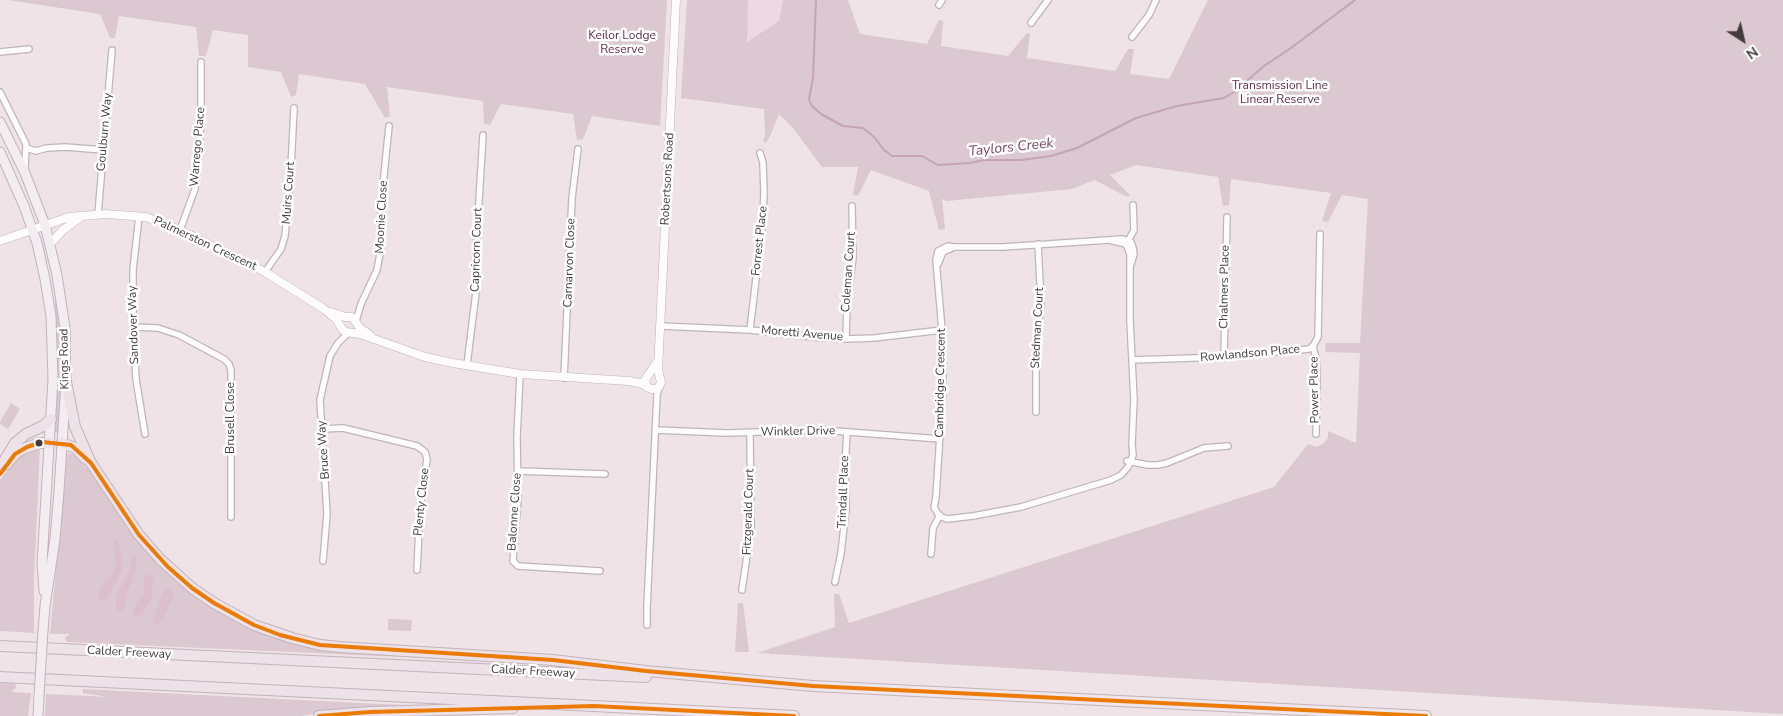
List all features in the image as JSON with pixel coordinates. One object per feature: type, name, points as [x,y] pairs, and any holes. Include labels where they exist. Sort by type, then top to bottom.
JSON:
[{"type":"highway","points":[[66,382],[75,427],[91,463],[139,535],[174,572],[214,603],[254,625],[280,635],[340,647],[553,660],[646,671],[813,686]]},
{"type":"highway","points":[[0,468],[15,443],[51,419]]},
{"type":"highway","points":[[0,474],[19,451],[33,445],[49,443]]},
{"type":"highway","points":[[62,444],[75,448],[91,463]]},
{"type":"highway","name":"Calder Freeway","points":[[0,646],[1426,716]]},
{"type":"highway","points":[[0,677],[794,716]]},
{"type":"highway","points":[[320,716],[370,712],[594,706]]},
{"type":"main road","name":"Kings Road","points":[[0,122],[25,173],[45,225],[63,313],[66,344],[66,382],[56,532],[45,606],[38,716]]},
{"type":"main road","name":"Kings Road","points":[[0,152],[33,230],[43,268],[51,316],[53,355],[51,419],[42,563],[45,606]]},
{"type":"main road","points":[[49,443],[62,444]]},
{"type":"street","name":"Robertsons Road","points":[[660,381],[659,358],[676,0]]},
{"type":"street","points":[[1031,23],[1048,0]]},
{"type":"street","points":[[1132,37],[1149,15],[1156,0]]},
{"type":"street","points":[[0,52],[29,49]]},
{"type":"street","name":"Goulburn Way","points":[[98,214],[112,50]]},
{"type":"street","name":"Warrego Place","points":[[180,230],[195,189],[201,124],[201,62]]},
{"type":"street","points":[[0,92],[24,140],[26,148],[25,173]]},
{"type":"street","name":"Muirs Court","points":[[265,272],[281,249],[285,236],[294,108]]},
{"type":"street","name":"Moonie Close","points":[[356,322],[361,304],[377,270],[381,248],[381,205],[389,126]]},
{"type":"street","name":"Capricorn Court","points":[[466,365],[476,292],[475,266],[483,135]]},
{"type":"street","points":[[26,148],[36,150],[65,147],[104,150]]},
{"type":"street","name":"Carnarvon Close","points":[[564,378],[571,217],[578,149]]},
{"type":"street","name":"Forrest Place","points":[[750,330],[763,218],[763,163],[760,153]]},
{"type":"street","points":[[931,554],[933,528],[940,515],[957,517],[1008,510],[1099,483],[1119,473],[1129,462],[1132,444],[1134,400],[1130,305],[1131,264],[1127,242],[1135,226],[1133,205]]},
{"type":"street","name":"Coleman Court","points":[[846,339],[847,304],[853,258],[852,206]]},
{"type":"street","name":"Palmerston Crescent","points":[[0,241],[69,217],[98,214],[139,216],[180,230],[265,272],[324,309],[346,317]]},
{"type":"street","points":[[50,244],[62,230],[84,215]]},
{"type":"street","name":"Sandover Way","points":[[139,216],[133,270],[133,327],[138,396],[144,434]]},
{"type":"street","name":"Chalmers Place","points":[[1224,357],[1227,217]]},
{"type":"street","name":"Rowlandson Place","points":[[1132,360],[1224,357],[1309,349],[1318,337],[1320,234]]},
{"type":"street","name":"Cambridge Crescent","points":[[940,515],[936,497],[943,387],[938,269],[940,252],[954,247],[1003,247],[1109,240],[1127,242]]},
{"type":"street","name":"Stedman Court","points":[[1036,412],[1036,350],[1041,303],[1038,244]]},
{"type":"street","name":"Moonie Close","points":[[346,317],[361,304]]},
{"type":"street","name":"Palmerston Crescent","points":[[324,309],[341,326]]},
{"type":"street","points":[[376,339],[352,317],[346,317],[342,320],[341,326],[344,331],[376,339],[425,357],[466,365],[520,374],[629,381],[655,389],[660,381]]},
{"type":"street","points":[[350,332],[355,328],[356,322]]},
{"type":"street","name":"Bruce Way","points":[[338,343],[341,326]]},
{"type":"street","name":"Moretti Avenue","points":[[661,326],[696,326],[846,339],[874,338],[942,330]]},
{"type":"street","name":"Brusell Close","points":[[133,327],[158,328],[179,335],[224,359],[229,364],[231,370],[231,517]]},
{"type":"street","name":"Bruce Way","points":[[323,561],[327,514],[320,400],[330,356],[338,343],[350,332]]},
{"type":"street","name":"Power Place","points":[[1313,346],[1317,377],[1316,434]]},
{"type":"street","name":"Robertsons Road","points":[[648,376],[659,358]]},
{"type":"street","name":"Balonne Close","points":[[520,374],[517,436],[518,498],[512,558],[514,563],[518,566],[600,571]]},
{"type":"street","points":[[629,381],[656,375],[660,381],[657,395],[647,624]]},
{"type":"street","points":[[648,376],[645,383],[657,408]]},
{"type":"street","name":"Plenty Close","points":[[323,429],[343,428],[417,446],[425,452],[427,459],[420,507],[417,570]]},
{"type":"street","name":"Winkler Drive","points":[[656,430],[750,432],[822,430],[940,439]]},
{"type":"street","name":"Fitzgerald Court","points":[[742,590],[750,528],[750,432]]},
{"type":"street","name":"Trindall Place","points":[[835,582],[841,553],[846,510],[844,467],[847,432]]},
{"type":"street","points":[[1129,462],[1148,465],[1167,463],[1204,448],[1228,446]]},
{"type":"street","points":[[518,471],[605,474]]},
{"type":"shaded area","points":[[687,0],[783,0],[779,21],[748,42],[685,39]]},
{"type":"shaded area","points":[[117,540],[119,542],[122,571],[107,599],[101,600],[98,596],[100,587],[112,575],[116,565],[114,542]]},
{"type":"shaded area","points":[[134,556],[137,559],[136,571],[125,599],[124,610],[119,611],[116,608],[116,596],[129,573],[132,557]]},
{"type":"shaded area","points":[[147,574],[153,577],[152,598],[143,613],[139,616],[134,615],[132,611],[144,592],[144,577]]},
{"type":"shaded area","points":[[168,589],[173,593],[173,598],[162,621],[157,624],[153,621],[154,617],[163,592]]},
{"type":"green space","name":"Keilor Lodge Reserve","points":[[8,0],[667,0],[660,126],[592,116],[583,139],[577,140],[573,114],[501,104],[490,125],[484,124],[483,101],[387,87],[390,116],[385,118],[365,84],[299,74],[296,95],[291,97],[281,72],[248,67],[248,35],[213,30],[206,56],[199,56],[196,27],[119,16],[115,38],[110,38],[100,14]]},
{"type":"green space","name":"Transmission Line Linear Reserve","points":[[687,0],[748,0],[747,42],[779,21],[783,0],[848,0],[860,34],[927,44],[939,20],[943,21],[941,46],[1008,56],[1027,33],[1030,33],[1027,58],[1115,71],[1128,49],[1134,49],[1130,74],[1169,79],[1208,0],[1783,0],[1783,714],[757,653],[835,627],[834,594],[839,594],[849,623],[1274,487],[1308,444],[1316,447],[1323,444],[1328,438],[1328,431],[1356,443],[1360,353],[1325,352],[1326,343],[1360,343],[1368,199],[1342,195],[1328,222],[1322,221],[1331,193],[1231,179],[1229,205],[1223,206],[1218,177],[1136,165],[1110,175],[1130,195],[1127,197],[1095,180],[1072,189],[947,201],[942,199],[945,229],[939,230],[929,191],[871,170],[858,196],[853,195],[858,167],[822,167],[793,128],[779,114],[766,143],[763,141],[765,137],[764,109],[681,98]]},
{"type":"green space","points":[[55,299],[58,299],[61,330],[62,377],[59,433],[54,432],[57,367]]},
{"type":"green space","points":[[11,403],[20,409],[8,429],[0,424],[0,422]]},
{"type":"green space","points":[[40,447],[34,579],[34,633],[0,631],[0,480],[19,455]]},
{"type":"green space","points":[[70,453],[90,471],[145,549],[177,583],[216,610],[254,630],[292,643],[536,663],[67,642],[65,638],[70,634],[50,634],[65,455]]},
{"type":"green space","points":[[738,603],[743,603],[749,652],[735,652]]},
{"type":"green space","points":[[388,619],[412,620],[411,631],[388,630]]},
{"type":"green space","points":[[0,683],[15,684],[16,688],[11,692],[31,693],[28,716],[0,716]]},
{"type":"green space","points":[[83,689],[423,706],[326,712],[301,716],[45,716],[46,694],[109,697],[83,693]]},
{"type":"waterway","name":"Taylors Creek","points":[[816,0],[813,78],[809,99],[811,105],[821,114],[843,126],[863,128],[892,156],[922,156],[938,165],[984,160],[1021,160],[1051,156],[1077,148],[1136,118],[1177,106],[1224,98],[1234,92],[1264,66],[1355,0]]},
{"type":"transit line","points":[[0,474],[15,454],[27,447],[42,442],[71,445],[91,463],[139,535],[168,567],[192,588],[214,603],[254,625],[280,635],[320,645],[553,660],[646,671],[813,686],[1426,716]]},
{"type":"transit line","points":[[319,716],[370,712],[594,706],[794,716]]}]
